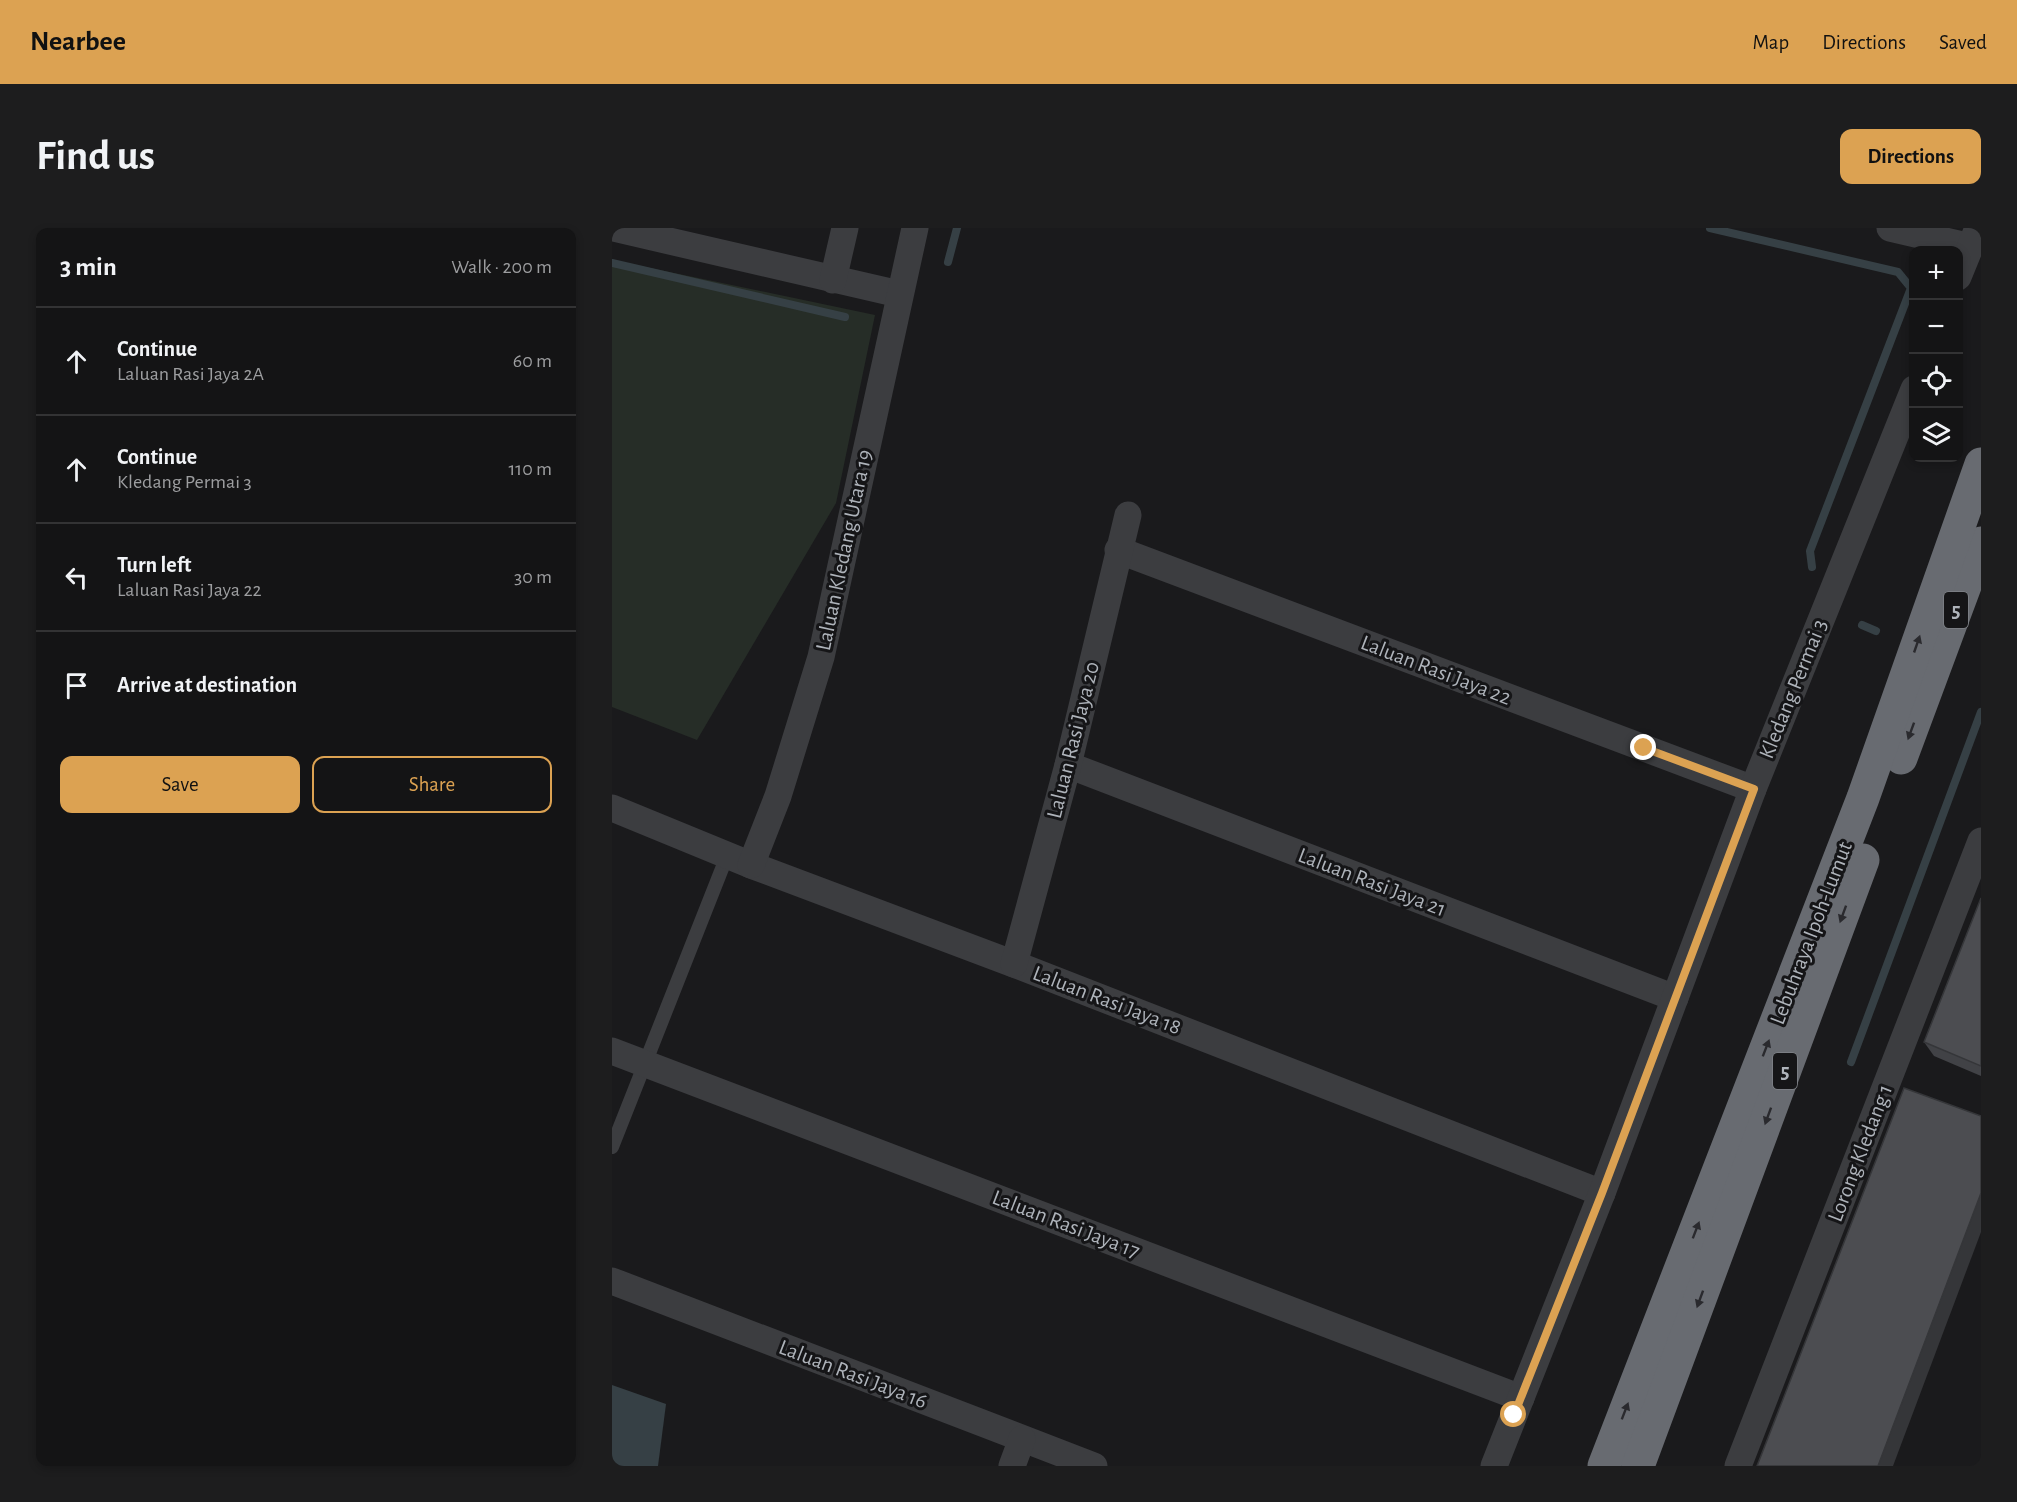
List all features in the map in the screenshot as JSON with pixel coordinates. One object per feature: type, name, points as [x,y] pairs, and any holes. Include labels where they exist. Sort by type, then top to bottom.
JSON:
[{"type":"highway","name":"Lebuhraya Ipoh-Lumut","points":[[1604,1466],[1863,798],[1981,464]]},
{"type":"highway","name":"Lebuhraya Ipoh-Lumut","points":[[1638,1466],[1981,543]]},
{"type":"street","points":[[613,228],[899,294]]},
{"type":"street","points":[[833,280],[845,228]]},
{"type":"street","name":"Laluan Kledang Utara 19","points":[[739,860],[778,796],[821,657],[915,228]]},
{"type":"street","points":[[1890,228],[1974,237],[1963,266]]},
{"type":"street","name":"Kledang Permai 3","points":[[1494,1466],[1602,1193],[1754,789],[1909,402]]},
{"type":"street","name":"Laluan Rasi Jaya 20","points":[[1014,964],[1068,765],[1128,515]]},
{"type":"street","name":"Laluan Rasi Jaya 22","points":[[1118,550],[1754,789]]},
{"type":"street","name":"Laluan Rasi Jaya 21","points":[[1068,765],[1676,998]]},
{"type":"street","name":"Laluan Rasi Jaya 18","points":[[612,808],[739,860],[1014,964],[1602,1193]]},
{"type":"street","name":"Lorong Kledang 1","points":[[1738,1466],[1981,841]]},
{"type":"street","name":"Laluan Rasi Jaya 17","points":[[612,1051],[1521,1398]]},
{"type":"street","name":"Laluan Rasi Jaya 16","points":[[612,1281],[1094,1466]]},
{"type":"street","points":[[1012,1466],[1023,1439]]},
{"type":"lane","points":[[612,1147],[644,1063],[739,860]]},
{"type":"shaded area","points":[[612,260],[875,315],[836,503],[697,740],[612,707]]},
{"type":"shaded area","points":[[612,1385],[666,1404],[658,1466],[612,1466]]},
{"type":"building","points":[[1981,898],[1981,1066],[1924,1042]]},
{"type":"building","points":[[1904,1088],[1981,1116],[1981,1193],[1878,1466],[1757,1466]]},
{"type":"waterway","points":[[948,262],[957,228]]},
{"type":"waterway","points":[[1710,228],[1898,272],[1911,288],[1810,551],[1812,567]]},
{"type":"waterway","points":[[612,263],[845,317]]},
{"type":"waterway","points":[[1862,625],[1876,631]]},
{"type":"waterway","points":[[1851,1062],[1981,712]]},
{"type":"route","points":[[1514,1415],[1602,1193],[1754,789],[1644,748]]}]
